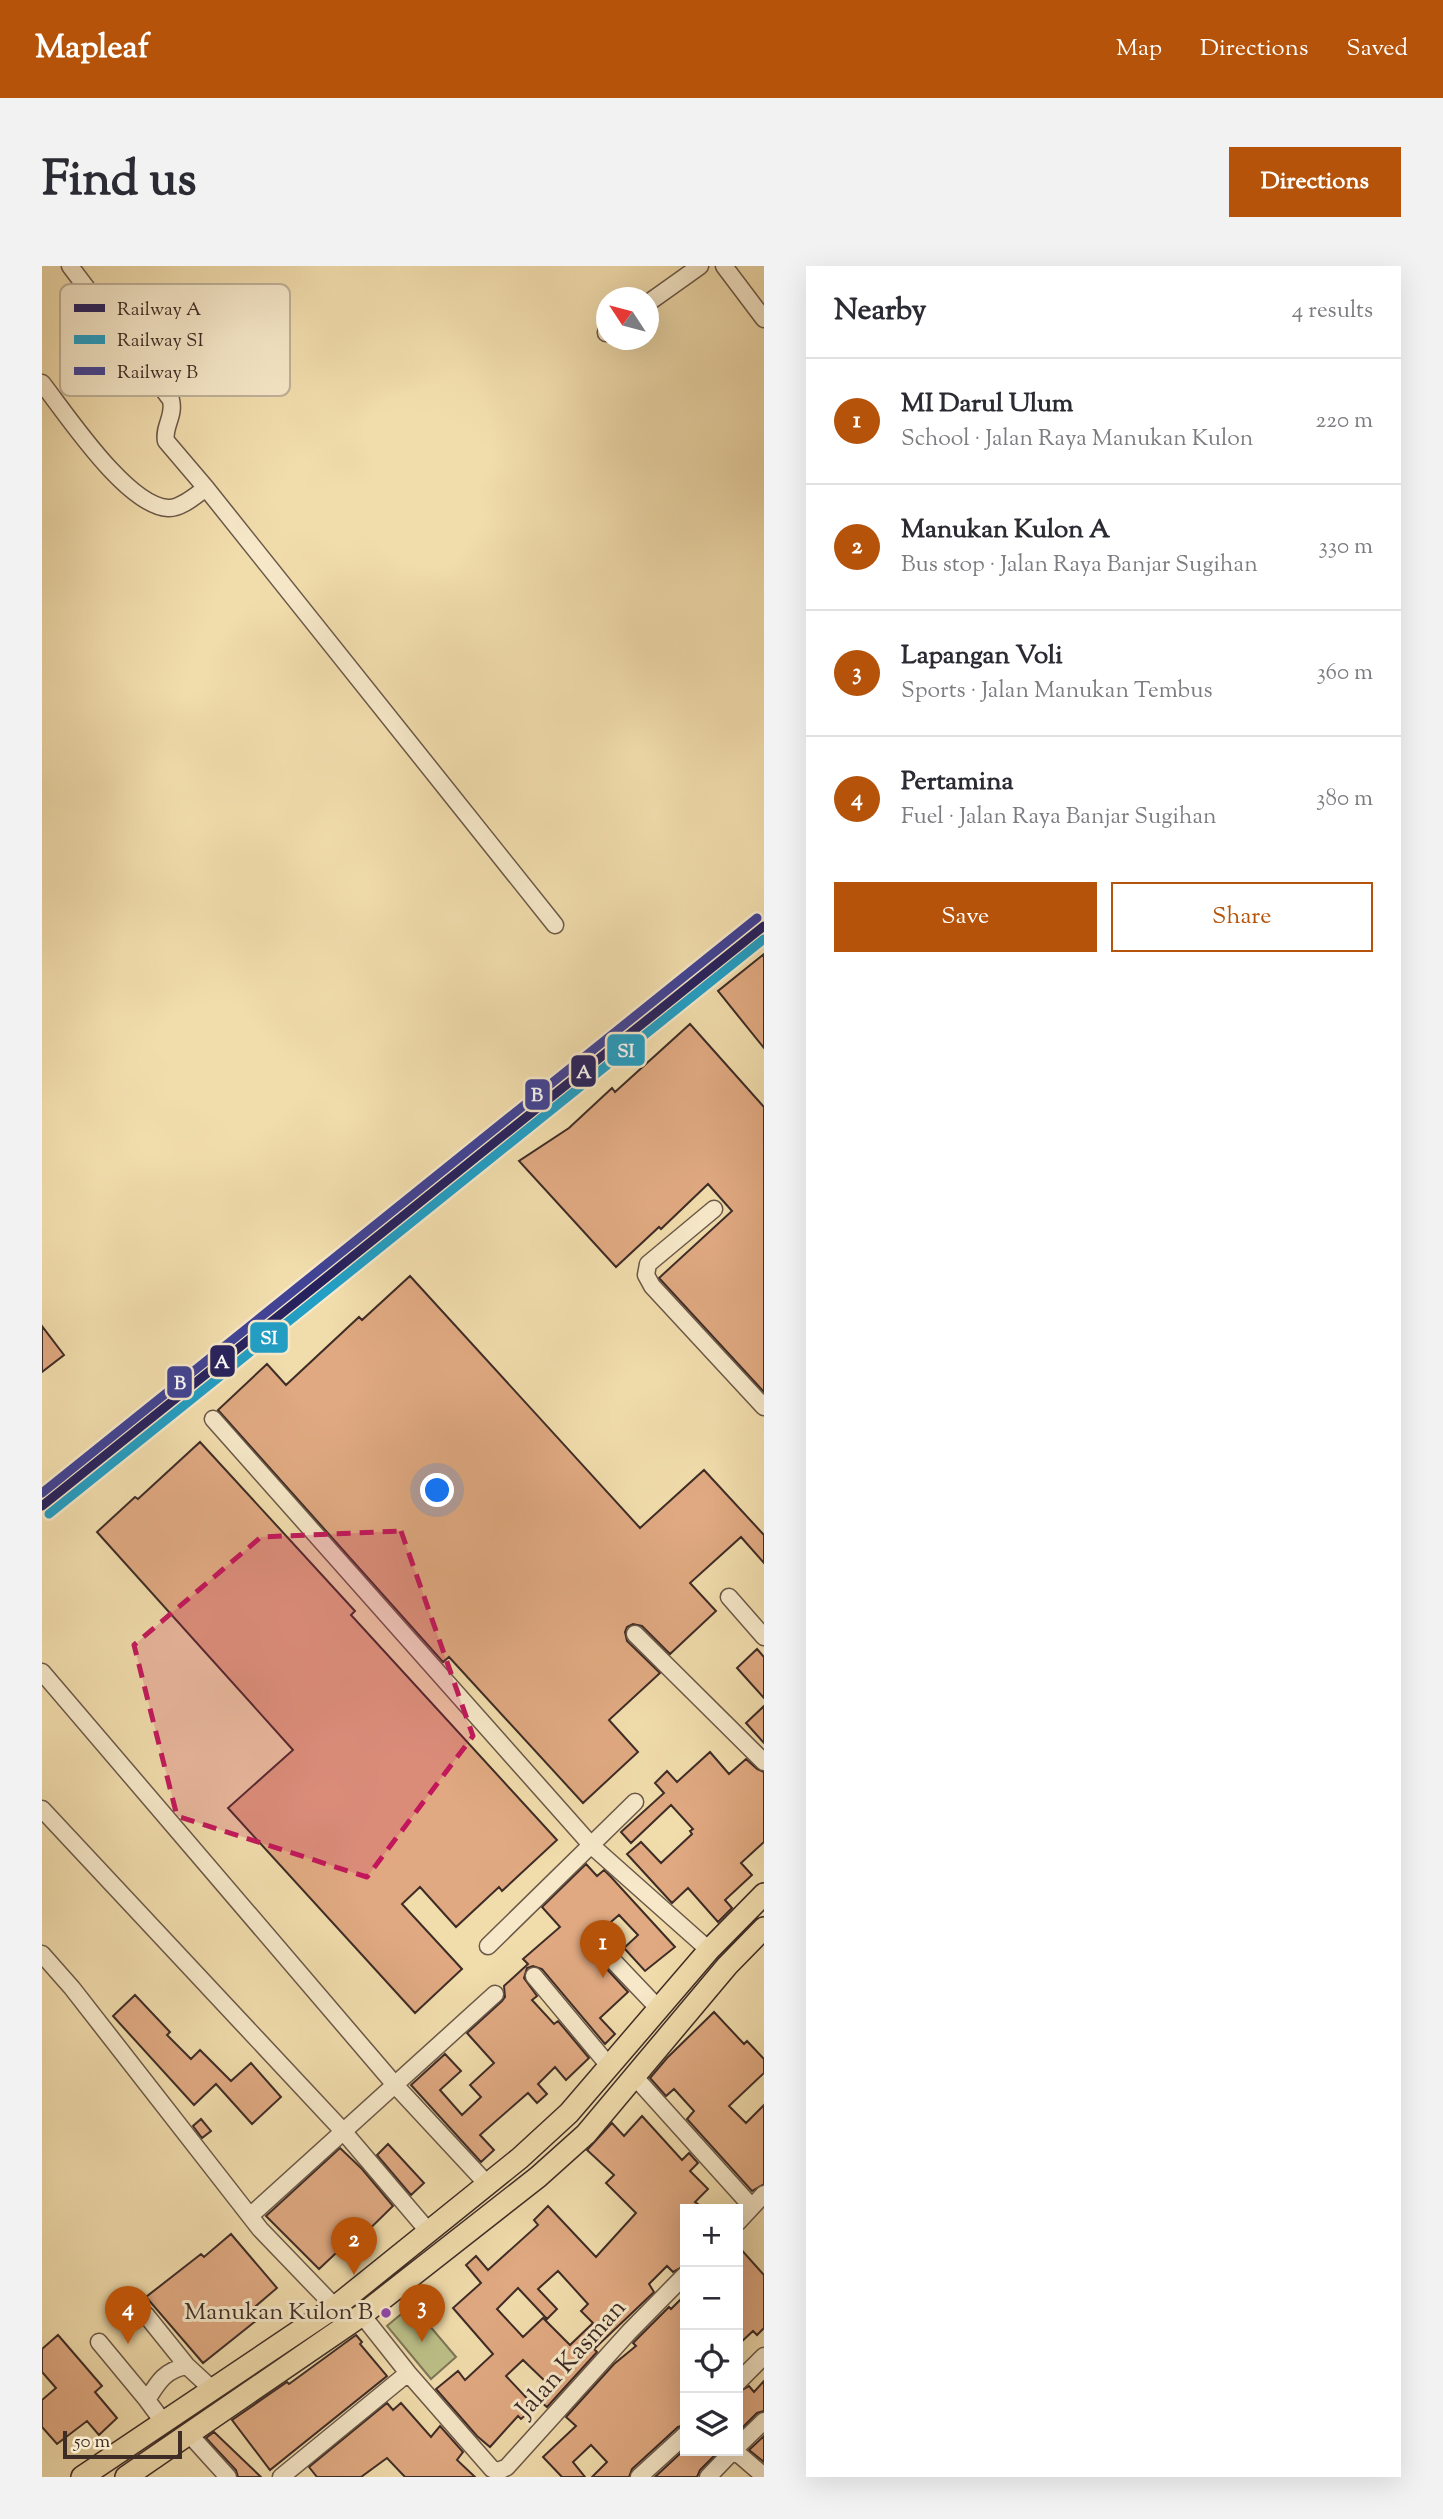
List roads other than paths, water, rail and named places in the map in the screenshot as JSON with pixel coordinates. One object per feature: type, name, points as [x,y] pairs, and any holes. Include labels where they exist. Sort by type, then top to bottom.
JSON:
[{"type":"main road","points":[[82,2477],[335,2306],[520,2158],[569,2113],[709,1950],[764,1894]]},
{"type":"main road","points":[[127,2477],[362,2315],[538,2177],[586,2134],[727,1966],[764,1928]]},
{"type":"main road","points":[[659,2009],[677,2025]]},
{"type":"street","points":[[70,266],[83,284]]},
{"type":"street","points":[[659,296],[700,266]]},
{"type":"street","points":[[724,266],[764,319]]},
{"type":"street","points":[[42,383],[124,485],[148,501],[170,509],[206,488]]},
{"type":"street","points":[[167,396],[173,408],[164,436],[166,441],[555,925]]},
{"type":"street","points":[[714,1209],[648,1264],[646,1275],[652,1286],[764,1407]]},
{"type":"street","points":[[213,1419],[592,1846],[709,1950]]},
{"type":"street","points":[[729,1597],[764,1637]]},
{"type":"street","points":[[635,1634],[764,1762]]},
{"type":"street","points":[[42,1672],[396,2086],[488,2185]]},
{"type":"street","points":[[488,1946],[635,1802]]},
{"type":"street","points":[[42,1809],[343,2131],[429,2232]]},
{"type":"street","points":[[602,1949],[659,2009]]},
{"type":"street","points":[[42,1954],[250,2216],[335,2306]]},
{"type":"street","points":[[534,1976],[610,2067]]},
{"type":"street","points":[[250,2216],[495,1994]]},
{"type":"street","points":[[634,2077],[752,2207]]},
{"type":"street","points":[[743,2217],[764,2194]]},
{"type":"street","name":"Jalan Kasman","points":[[408,2373],[492,2469],[499,2470],[507,2467],[629,2332],[680,2280]]},
{"type":"street","points":[[146,2315],[187,2366],[212,2389]]},
{"type":"street","points":[[281,2477],[408,2373],[362,2315]]},
{"type":"street","points":[[99,2342],[164,2423]]},
{"type":"street","points":[[743,2377],[764,2356]]},
{"type":"street","points":[[147,2400],[162,2376],[173,2369],[187,2366]]},
{"type":"street","points":[[743,2441],[764,2421]]},
{"type":"street","points":[[188,2434],[228,2477]]},
{"type":"street","points":[[639,2477],[680,2440]]},
{"type":"street","points":[[708,2477],[729,2456]]},
{"type":"street","points":[[740,2456],[764,2476]]},
{"type":"rail line","name":"B","points":[[42,1493],[757,918]]},
{"type":"rail line","name":"A","points":[[42,1506],[764,926]]},
{"type":"rail line","name":"SI","points":[[49,1514],[764,939]]},
{"type":"place","name":"MI Darul Ulum","points":[[603,1978]]},
{"type":"place","name":"Manukan Kulon A","points":[[354,2275]]},
{"type":"place","name":"Manukan Kulon B","points":[[386,2313]]},
{"type":"place","name":"Lapangan Voli","points":[[422,2342]]},
{"type":"place","name":"Pertamina","points":[[128,2344]]}]
